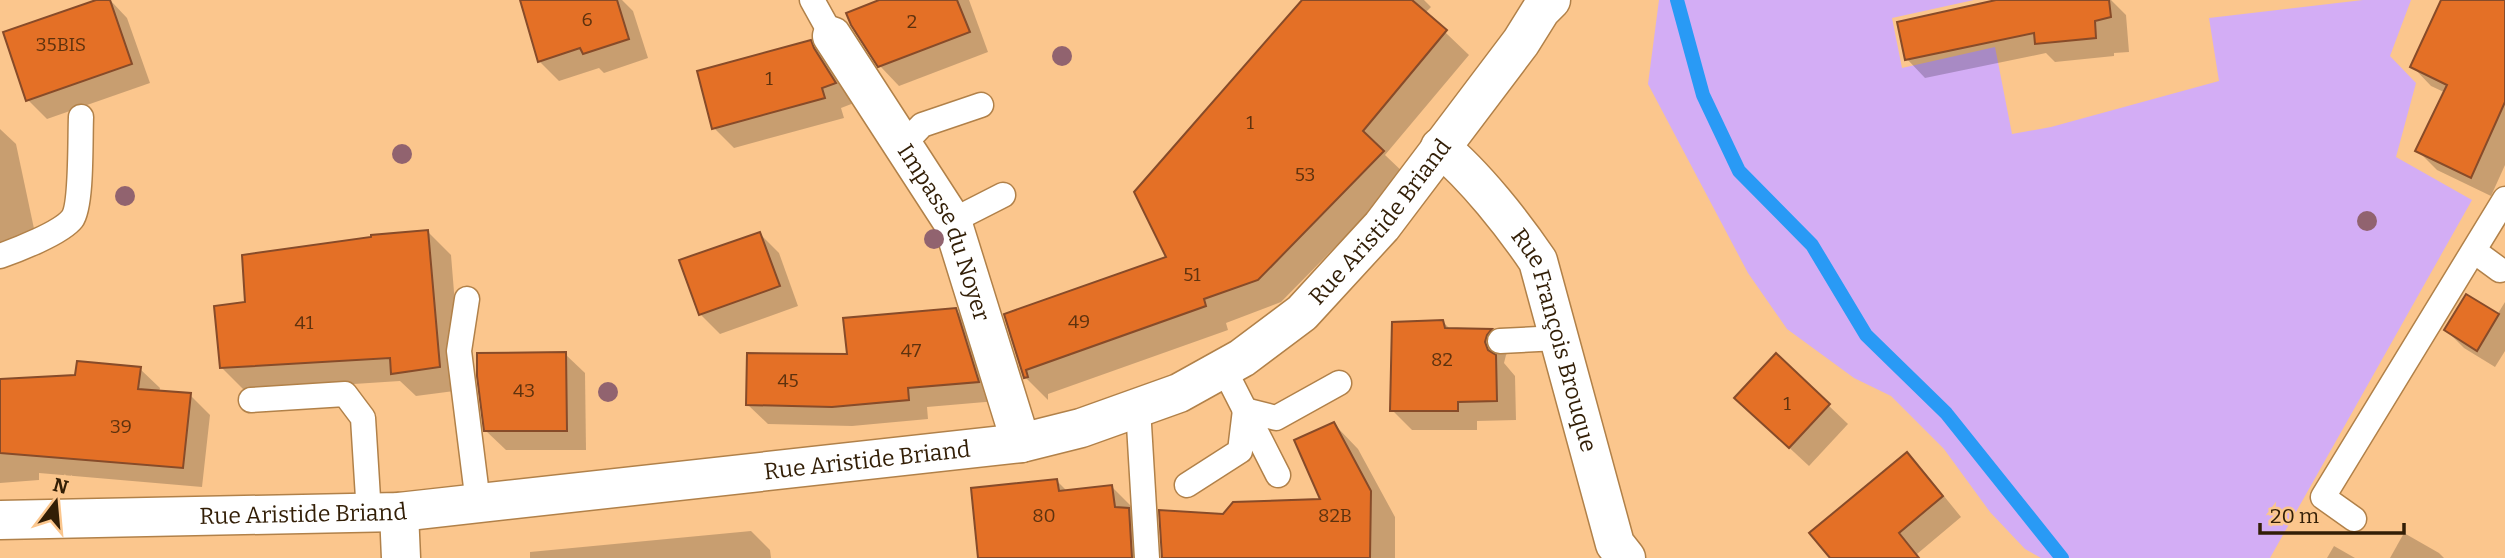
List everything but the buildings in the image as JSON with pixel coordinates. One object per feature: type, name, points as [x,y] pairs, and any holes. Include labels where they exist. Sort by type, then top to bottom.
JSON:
[{"type":"street","name":"Rue Aristide Briand","points":[[0,520],[384,513],[1021,443],[1081,428],[1179,393],[1224,369],[1302,313],[1382,226],[1521,43],[1540,3]]},
{"type":"street","name":"Impasse du Noyer","points":[[832,37],[952,220],[1021,443]]},
{"type":"street","name":"Rue François Brouque","points":[[1440,148],[1462,165],[1538,261],[1615,544],[1626,558]]},
{"type":"street","points":[[384,513],[401,558]]},
{"type":"lane","points":[[812,0],[832,37]]},
{"type":"lane","points":[[903,145],[922,125],[981,105]]},
{"type":"lane","points":[[0,256],[58,229],[72,219],[77,204],[81,117]]},
{"type":"lane","points":[[952,220],[1003,195]]},
{"type":"lane","points":[[2354,519],[2323,497],[2505,199]]},
{"type":"lane","points":[[2474,251],[2500,270]]},
{"type":"lane","points":[[467,299],[459,351],[478,503]]},
{"type":"lane","points":[[1500,341],[1558,338]]},
{"type":"lane","points":[[1224,369],[1278,475]]},
{"type":"lane","points":[[1245,410],[1276,418],[1339,383]]},
{"type":"lane","points":[[251,400],[345,394],[363,418],[384,513]]},
{"type":"lane","points":[[1138,408],[1147,558]]},
{"type":"lane","points":[[1188,485],[1240,451],[1245,410]]},
{"type":"shaded area","points":[[1659,0],[1974,0],[1892,18],[1902,68],[1995,47],[2012,134],[2051,127],[2219,81],[2209,18],[2363,0],[2411,0],[2390,56],[2416,83],[2396,157],[2472,200],[2270,558],[2041,558],[2025,549],[1990,512],[1944,449],[1891,396],[1854,378],[1787,329],[1748,273],[1648,84]]},
{"type":"waterway","points":[[1677,0],[1703,95],[1739,171],[1812,245],[1866,335],[1946,413],[2062,558]]}]
